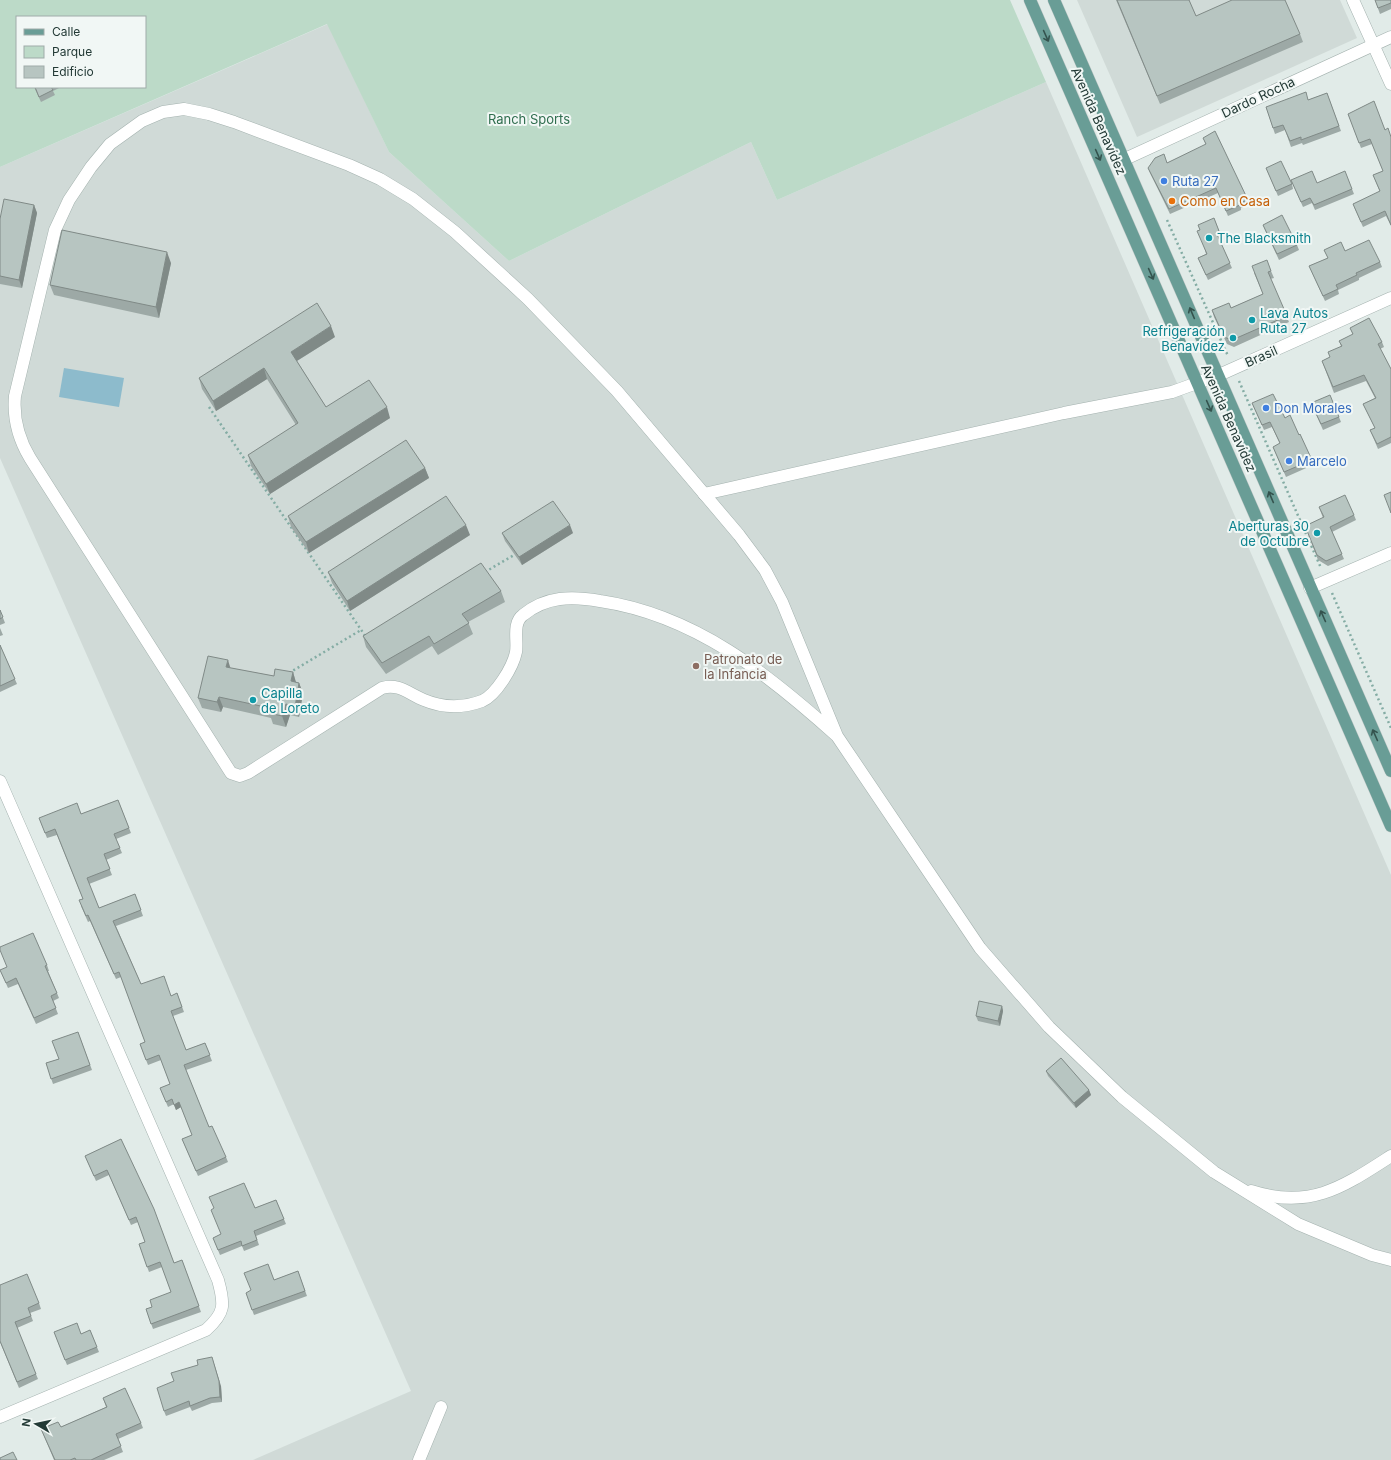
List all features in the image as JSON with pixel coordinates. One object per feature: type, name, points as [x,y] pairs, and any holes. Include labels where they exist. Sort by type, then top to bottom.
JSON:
[{"type":"main road","name":"Avenida Benavídez","points":[[1030,0],[1391,826]]},
{"type":"main road","name":"Avenida Benavídez","points":[[1054,0],[1125,159],[1310,588],[1391,770]]},
{"type":"street","points":[[1353,0],[1391,84]]},
{"type":"street","name":"Dardo Rocha","points":[[1125,159],[1391,37]]},
{"type":"street","points":[[837,736],[795,698],[733,653],[706,636],[676,622],[613,602],[563,598],[537,604],[521,616],[516,630],[516,652],[509,669],[502,683],[484,700],[469,705],[445,707],[424,700],[399,686],[382,688],[248,773],[240,776],[231,773],[21,443],[14,410],[16,396],[55,230],[69,200],[91,167],[110,144],[142,121],[163,112],[184,109],[209,114],[234,122],[349,165],[380,179],[413,199],[455,232],[517,289],[617,391],[739,534],[760,564],[782,602],[837,736],[980,948],[1049,1028],[1128,1102],[1214,1172],[1298,1224],[1372,1255],[1391,1260]]},
{"type":"street","name":"Brasil","points":[[704,494],[1064,413],[1172,392],[1218,375],[1391,298]]},
{"type":"street","points":[[1310,588],[1391,553]]},
{"type":"street","points":[[0,781],[215,1273],[222,1296],[222,1310],[217,1320],[206,1330],[1,1415]]},
{"type":"street","points":[[1237,1186],[1262,1194],[1282,1197],[1310,1197],[1322,1195],[1338,1188],[1391,1156]]},
{"type":"street","points":[[419,1460],[440,1407]]},
{"type":"path","points":[[209,407],[370,642]]},
{"type":"path","points":[[480,576],[514,555]]},
{"type":"path","points":[[288,674],[361,630]]},
{"type":"shaded area","points":[[1077,0],[1340,0],[1357,38],[1137,137]]},
{"type":"shaded area","name":"Patronato de la Infancia","points":[[328,24],[389,152],[509,261],[751,142],[777,200],[1046,82],[1391,875],[1391,1460],[253,1460],[411,1391],[0,458],[0,167]]},
{"type":"green space","name":"Ranch Sports","points":[[0,0],[1010,0],[1046,82],[777,200],[751,142],[509,261],[389,152],[327,24],[0,167]]},
{"type":"water","points":[[64,368],[124,378],[119,407],[59,397]]},
{"type":"building","points":[[1117,0],[1189,0],[1196,16],[1232,0],[1285,0],[1300,34],[1157,96]]},
{"type":"building","points":[[1375,0],[1391,0],[1391,3],[1378,8]]},
{"type":"building","points":[[35,88],[52,88],[53,90],[39,97]]},
{"type":"building","points":[[1306,92],[1308,100],[1327,93],[1339,126],[1301,140],[1301,137],[1290,141],[1283,125],[1273,128],[1266,107]]},
{"type":"building","points":[[1374,101],[1385,130],[1388,128],[1391,137],[1391,225],[1385,211],[1361,222],[1353,204],[1380,191],[1373,175],[1383,171],[1370,139],[1359,143],[1348,114]]},
{"type":"building","points":[[1215,131],[1248,200],[1239,203],[1240,205],[1226,211],[1216,188],[1169,209],[1148,168],[1155,158],[1164,154],[1167,163],[1206,144],[1203,138]]},
{"type":"building","points":[[1281,161],[1292,184],[1276,191],[1266,168]]},
{"type":"building","points":[[1312,171],[1317,183],[1345,171],[1352,189],[1314,205],[1310,198],[1301,202],[1291,180]]},
{"type":"building","points":[[4,199],[34,205],[19,280],[0,276],[0,219]]},
{"type":"building","points":[[1282,215],[1297,245],[1277,254],[1263,225]]},
{"type":"building","points":[[1214,218],[1219,231],[1216,232],[1230,263],[1206,275],[1198,258],[1207,254],[1197,231],[1200,230],[1198,225]]},
{"type":"building","points":[[62,230],[167,252],[156,307],[50,285]]},
{"type":"building","points":[[1369,240],[1380,262],[1356,273],[1357,275],[1336,285],[1338,289],[1323,296],[1309,266],[1328,258],[1324,250],[1341,242],[1345,251]]},
{"type":"building","points":[[1267,260],[1271,271],[1268,272],[1287,316],[1232,340],[1224,337],[1212,310],[1229,303],[1231,308],[1263,294],[1252,266]]},
{"type":"building","points":[[317,303],[331,326],[291,352],[326,407],[369,380],[387,407],[266,484],[248,455],[298,423],[264,368],[213,401],[199,378]]},
{"type":"building","points":[[1369,318],[1382,342],[1378,344],[1391,369],[1391,437],[1377,444],[1370,430],[1375,428],[1363,404],[1376,398],[1364,375],[1333,387],[1322,361],[1330,357],[1328,352],[1342,346],[1339,341],[1353,334],[1350,328]]},
{"type":"building","points":[[1273,394],[1285,418],[1290,415],[1312,460],[1284,472],[1273,447],[1280,443],[1270,422],[1262,425],[1252,403]]},
{"type":"building","points":[[1330,395],[1339,417],[1321,424],[1311,403]]},
{"type":"building","points":[[406,440],[425,468],[306,542],[288,516]]},
{"type":"building","points":[[1391,492],[1391,513],[1384,495]]},
{"type":"building","points":[[1345,495],[1354,515],[1330,527],[1342,554],[1326,561],[1317,555],[1305,526],[1324,517],[1319,507]]},
{"type":"building","points":[[446,496],[466,525],[347,601],[328,572]]},
{"type":"building","points":[[553,501],[570,525],[519,557],[502,533]]},
{"type":"building","points":[[481,563],[501,591],[462,614],[469,623],[434,644],[429,636],[382,663],[363,636]]},
{"type":"building","points":[[0,610],[3,617],[0,619]]},
{"type":"building","points":[[0,645],[15,679],[0,686]]},
{"type":"building","name":"Capilla de Loreto","points":[[208,656],[228,660],[226,667],[274,676],[275,669],[293,672],[291,681],[299,683],[295,707],[286,704],[282,716],[269,713],[270,708],[219,697],[217,702],[198,698]]},
{"type":"building","points":[[118,800],[129,828],[114,834],[120,848],[104,854],[110,869],[87,878],[99,908],[135,894],[141,910],[113,921],[141,984],[164,976],[171,996],[177,993],[182,1007],[171,1011],[186,1050],[205,1043],[210,1055],[184,1065],[209,1127],[212,1126],[226,1157],[196,1171],[182,1139],[192,1135],[179,1102],[174,1105],[172,1099],[166,1102],[160,1088],[170,1084],[159,1055],[146,1060],[140,1044],[145,1042],[119,972],[114,974],[88,915],[86,916],[79,900],[83,899],[55,829],[45,833],[39,818],[77,803],[81,814]]},
{"type":"building","points":[[33,933],[57,993],[51,996],[56,1008],[34,1018],[16,978],[6,983],[0,970],[7,967],[0,947]]},
{"type":"building","points":[[979,1001],[1002,1006],[998,1021],[976,1016]]},
{"type":"building","points":[[78,1032],[90,1065],[51,1079],[46,1063],[59,1059],[52,1041]]},
{"type":"building","points":[[1061,1058],[1089,1090],[1074,1103],[1046,1071]]},
{"type":"building","points":[[121,1139],[154,1209],[174,1263],[182,1260],[199,1306],[151,1324],[146,1309],[152,1307],[150,1300],[171,1292],[160,1262],[147,1267],[139,1244],[145,1242],[136,1217],[129,1220],[107,1170],[94,1176],[85,1156]]},
{"type":"building","points":[[244,1183],[255,1208],[276,1200],[284,1219],[254,1231],[257,1240],[242,1246],[241,1241],[218,1250],[213,1238],[221,1234],[211,1210],[214,1208],[209,1197]]},
{"type":"building","points":[[268,1264],[274,1280],[298,1271],[305,1291],[252,1310],[246,1293],[251,1290],[244,1273]]},
{"type":"building","points":[[27,1274],[39,1303],[28,1308],[31,1316],[15,1322],[36,1374],[17,1382],[0,1341],[0,1285]]},
{"type":"building","points":[[77,1323],[81,1334],[90,1330],[97,1347],[65,1360],[54,1332]]},
{"type":"building","points":[[212,1357],[219,1381],[220,1397],[210,1398],[190,1406],[189,1401],[164,1411],[157,1388],[174,1381],[171,1373],[198,1365],[197,1360]]},
{"type":"building","points":[[125,1388],[141,1423],[116,1434],[121,1446],[91,1460],[76,1460],[75,1458],[70,1460],[55,1460],[41,1429],[58,1422],[61,1427],[107,1407],[103,1398]]},
{"type":"building","points":[[13,1452],[17,1460],[0,1460],[0,1458]]},
{"type":"place","name":"Ruta 27","points":[[1164,181]]},
{"type":"place","name":"Como en Casa","points":[[1172,201]]},
{"type":"place","name":"The Blacksmith","points":[[1209,238]]},
{"type":"place","name":"Lava Autos Ruta 27","points":[[1252,320]]},
{"type":"place","name":"Refrigeración Benavídez","points":[[1233,338]]},
{"type":"place","name":"Don Morales","points":[[1266,408]]},
{"type":"place","name":"Marcelo","points":[[1289,461]]},
{"type":"place","name":"Aberturas 30 de Octubre","points":[[1317,533]]},
{"type":"place","name":"Patronato de la Infancia","points":[[696,666]]},
{"type":"place","name":"Capilla de Loreto","points":[[253,700]]}]
